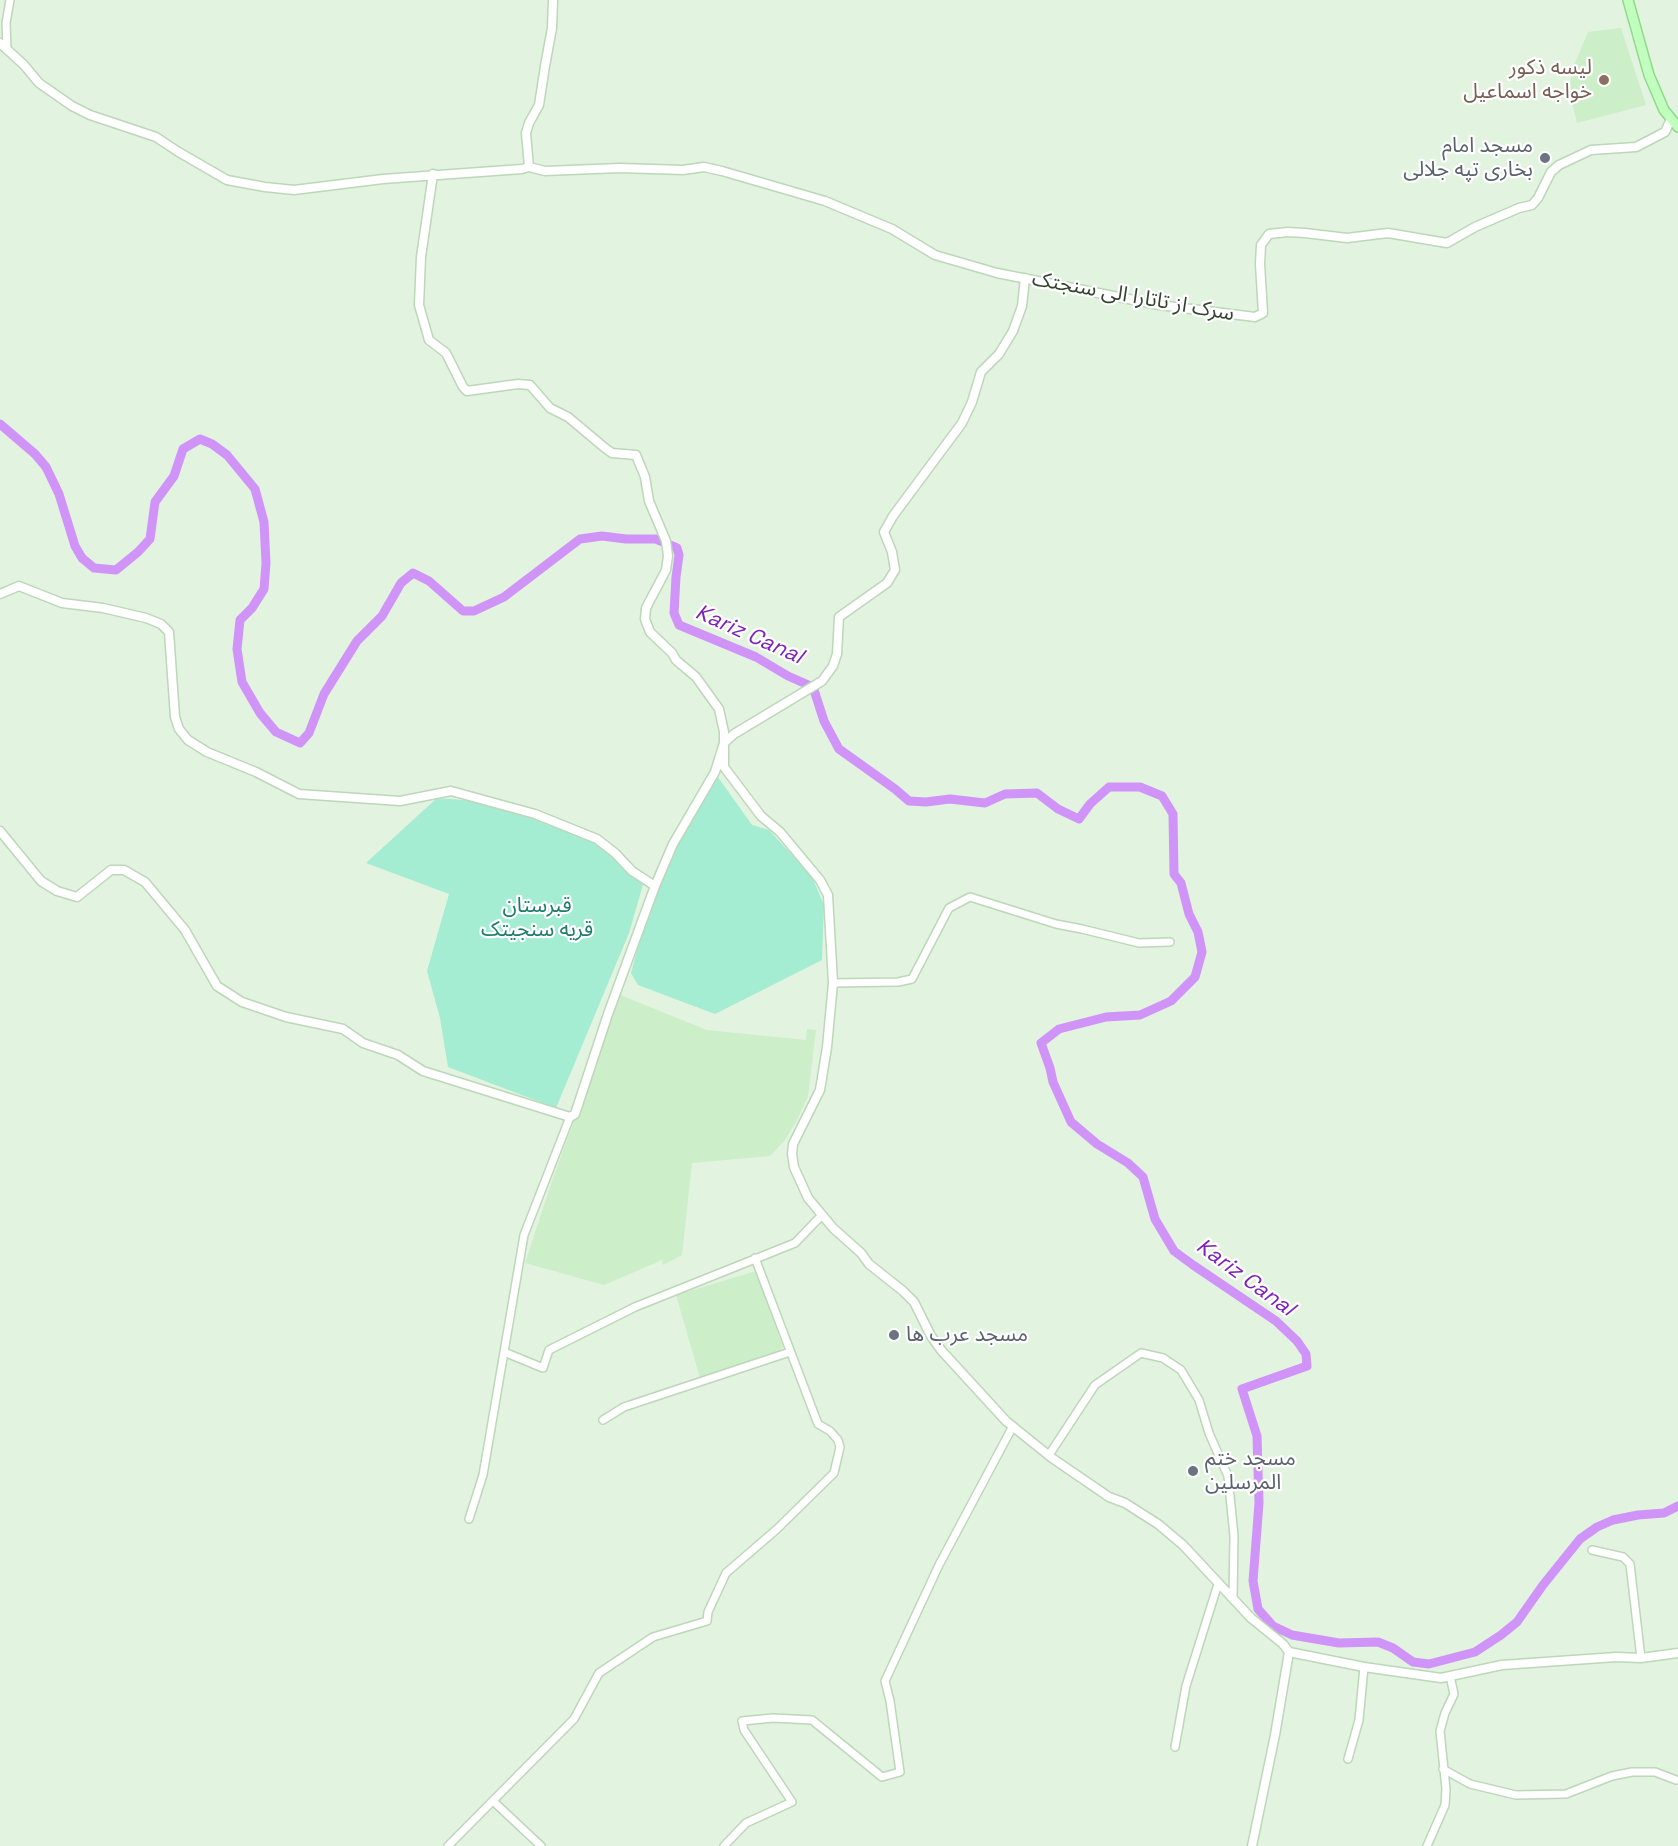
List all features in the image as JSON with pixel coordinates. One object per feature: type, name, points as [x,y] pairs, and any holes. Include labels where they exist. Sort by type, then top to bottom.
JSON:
[{"type":"main road","points":[[1628,0],[1648,75],[1664,110],[1675,123]]},
{"type":"street","points":[[8,50],[6,23],[10,0]]},
{"type":"street","points":[[529,167],[526,133],[539,105],[552,28],[554,0]]},
{"type":"street","name":"سرک از تاتارا الی سنجتک","points":[[0,43],[39,82],[72,106],[90,115],[156,137],[177,152],[227,180],[294,190],[433,174],[529,167],[545,171],[620,168],[683,170],[704,167],[825,201],[892,229],[935,255],[997,273],[1159,305],[1255,317],[1263,313],[1261,245],[1269,234],[1288,232],[1347,238],[1388,233],[1447,243],[1475,227],[1519,208],[1532,205],[1551,172],[1559,165],[1591,150],[1636,147],[1665,132],[1675,123]]},
{"type":"street","points":[[433,174],[428,195],[421,257],[419,305],[429,340],[446,353],[467,391],[518,384],[530,385],[550,408],[568,417],[612,453],[636,455],[645,477],[649,501],[666,541],[668,556],[666,570],[646,608],[645,619],[650,632],[672,653],[676,660],[696,677],[719,710],[724,732],[724,767],[760,816],[780,832],[820,880],[828,896],[833,983],[827,1047],[820,1090],[793,1144],[792,1154],[794,1167],[808,1198],[822,1215],[861,1253],[869,1264],[914,1302],[931,1336],[941,1350],[977,1391],[1014,1426],[1049,1455],[1109,1497],[1125,1503],[1158,1524],[1184,1545],[1251,1618],[1283,1644],[1289,1652],[1364,1667],[1441,1678],[1502,1665],[1616,1657],[1641,1658],[1678,1653]]},
{"type":"street","points":[[469,1519],[483,1475],[524,1235],[570,1118],[575,1114],[608,1014],[655,886],[673,844],[716,772],[724,743],[734,734],[822,681],[833,666],[837,654],[839,618],[887,584],[895,570],[892,552],[884,532],[892,516],[962,423],[972,402],[981,372],[999,354],[1013,331],[1022,306],[1025,278]]},
{"type":"street","points":[[0,594],[19,586],[62,603],[103,608],[161,624],[168,632],[179,729],[188,740],[207,752],[256,772],[299,794],[400,801],[452,791],[535,814],[597,839],[615,853],[632,871],[655,886]]},
{"type":"street","points":[[0,831],[40,881],[57,891],[77,897],[111,870],[124,870],[145,882],[185,930],[217,986],[242,1002],[286,1017],[344,1029],[363,1043],[398,1055],[423,1071],[570,1118]]},
{"type":"street","points":[[833,983],[898,982],[912,979],[949,908],[970,897],[1056,924],[1139,943],[1170,942]]},
{"type":"street","points":[[504,1352],[543,1368],[549,1350],[635,1307],[795,1243],[822,1215]]},
{"type":"street","points":[[448,1846],[574,1719],[598,1673],[653,1638],[707,1621],[708,1611],[726,1573],[777,1529],[834,1473],[840,1447],[838,1440],[830,1431],[818,1424],[755,1258]]},
{"type":"street","points":[[603,1420],[624,1407],[790,1352]]},
{"type":"street","points":[[1049,1455],[1095,1385],[1141,1353],[1163,1358],[1181,1370],[1199,1400],[1209,1433],[1228,1476],[1234,1536],[1233,1599]]},
{"type":"street","points":[[723,1846],[746,1823],[792,1802],[744,1730],[742,1721],[772,1718],[812,1720],[882,1777],[900,1772],[885,1681],[939,1565],[1014,1426]]},
{"type":"street","points":[[1592,1550],[1623,1557],[1630,1564],[1641,1658]]},
{"type":"street","points":[[1175,1747],[1186,1686],[1218,1584]]},
{"type":"street","points":[[1252,1846],[1289,1652]]},
{"type":"street","points":[[1348,1759],[1359,1720],[1364,1667]]},
{"type":"street","points":[[1427,1846],[1445,1805],[1446,1789],[1440,1731],[1454,1694],[1450,1676]]},
{"type":"street","points":[[1443,1769],[1470,1784],[1516,1795],[1566,1794],[1612,1776],[1632,1772],[1655,1772],[1676,1780]]},
{"type":"street","points":[[493,1801],[541,1846]]},
{"type":"shaded area","name":"لیسه ذکور خواجه اسماعیل","points":[[1621,28],[1646,105],[1577,123],[1569,90],[1572,70],[1588,32]]},
{"type":"shaded area","points":[[620,995],[707,1030],[806,1040],[807,1029],[816,1030],[808,1096],[785,1140],[770,1156],[692,1163],[682,1255],[663,1265],[662,1260],[604,1285],[525,1263],[552,1181]]},
{"type":"shaded area","points":[[756,1271],[783,1347],[780,1351],[700,1378],[676,1295]]},
{"type":"green space","name":"قبرستان قریه سنجیتک","points":[[715,773],[752,825],[769,830],[812,877],[824,905],[822,960],[715,1014],[638,985],[631,973],[663,854],[699,790]]},
{"type":"green space","name":"قبرستان قریه سنجیتک","points":[[437,798],[476,801],[586,836],[644,881],[629,933],[556,1108],[448,1067],[440,1018],[427,971],[449,894],[366,863]]},
{"type":"waterway","name":"Kariz Canal","points":[[0,424],[35,454],[46,467],[59,494],[75,546],[82,558],[94,568],[116,570],[150,539],[155,502],[174,476],[183,449],[200,439],[212,444],[227,455],[255,489],[264,522],[266,563],[264,589],[252,608],[240,620],[237,649],[242,682],[260,713],[276,732],[300,743],[309,733],[324,694],[357,641],[382,616],[401,583],[413,573],[429,581],[463,611],[474,611],[504,597],[580,539],[602,536],[656,539],[677,548],[679,555],[674,613],[679,625],[756,657],[788,676],[813,687],[824,721],[839,749],[909,801],[926,802],[950,799],[985,803],[1005,794],[1037,793],[1058,809],[1079,819],[1090,804],[1109,787],[1140,787],[1162,796],[1173,814],[1174,874],[1181,883],[1189,914],[1198,932],[1202,952],[1195,977],[1171,1001],[1140,1015],[1106,1017],[1059,1029],[1041,1043],[1053,1082],[1071,1122],[1097,1144],[1128,1163],[1143,1177],[1155,1219],[1174,1251],[1276,1321],[1297,1341],[1306,1354],[1307,1366],[1242,1389],[1257,1436],[1259,1503],[1253,1581],[1258,1609],[1273,1626],[1292,1635],[1339,1643],[1378,1642],[1393,1648],[1413,1662],[1429,1664],[1475,1652],[1517,1622],[1580,1539],[1597,1527],[1613,1520],[1664,1513],[1678,1506]]},
{"type":"place","name":"لیسه ذکور خواجه اسماعیل","points":[[1604,80]]},
{"type":"place","name":"مسجد امام بخاری تپه جلالی","points":[[1545,158]]},
{"type":"place","name":"مسجد عرب ها","points":[[894,1335]]},
{"type":"place","name":"مسجد ختم المرسلین","points":[[1193,1471]]}]
